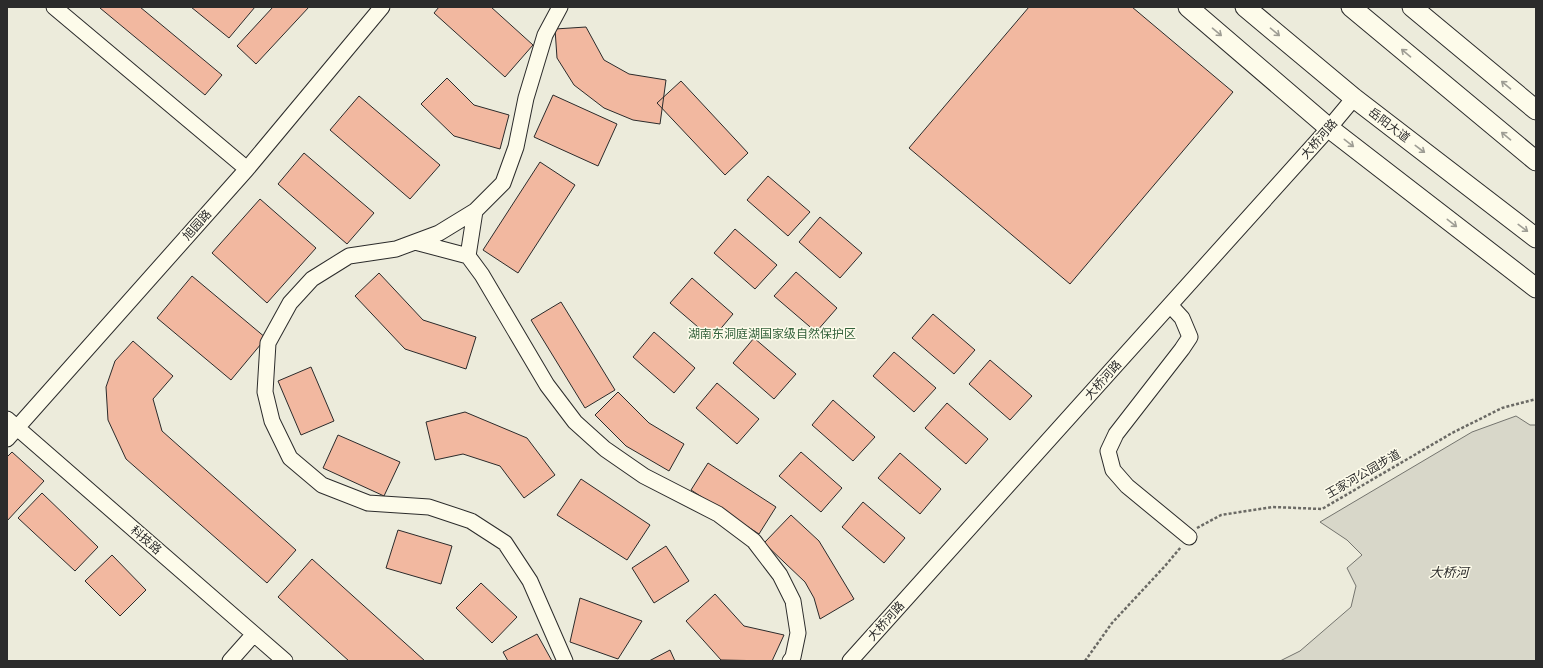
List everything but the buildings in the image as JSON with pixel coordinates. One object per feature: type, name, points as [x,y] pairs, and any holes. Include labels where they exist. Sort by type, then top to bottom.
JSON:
[{"type":"main road","points":[[1188,7],[1329,128],[1536,288]]},
{"type":"main road","name":"岳阳大道","points":[[1245,7],[1354,98],[1536,238]]},
{"type":"main road","points":[[1351,7],[1536,161]]},
{"type":"main road","points":[[1412,7],[1536,110]]},
{"type":"street","points":[[54,7],[247,168]]},
{"type":"street","name":"旭园路","points":[[10,429],[247,168],[382,7]]},
{"type":"street","points":[[560,7],[545,35],[526,98],[516,147],[503,183],[475,211],[438,233],[396,249],[349,256],[312,279],[290,303],[268,343],[265,392],[272,421],[290,458],[322,485],[368,503],[429,507],[470,521],[505,543],[530,581],[565,661]]},
{"type":"street","name":"大桥河路","points":[[850,661],[1329,128],[1354,98]]},
{"type":"street","points":[[468,256],[475,211]]},
{"type":"street","points":[[415,242],[468,256],[482,275],[547,385],[575,422],[606,449],[644,476],[718,514],[754,541],[780,575],[793,601],[798,633],[793,657],[790,661]]},
{"type":"street","points":[[1170,305],[1182,318],[1190,337],[1116,434],[1108,451],[1114,470],[1127,486],[1189,537]]},
{"type":"street","name":"科技路","points":[[10,429],[285,661]]},
{"type":"street","points":[[230,661],[254,634]]},
{"type":"path","name":"王家河公园步道","points":[[1085,661],[1112,623],[1165,566],[1196,529],[1221,515],[1273,507],[1322,509],[1452,433],[1502,408],[1536,399]]},
{"type":"green space","name":"湖南东洞庭湖国家级自然保护区","points":[[7,7],[1536,7],[1536,661],[7,661]]},
{"type":"water","name":"大桥河","points":[[1516,416],[1530,425],[1536,425],[1536,661],[1280,661],[1300,651],[1351,607],[1356,586],[1347,568],[1362,555],[1347,540],[1320,522],[1472,432]]}]
